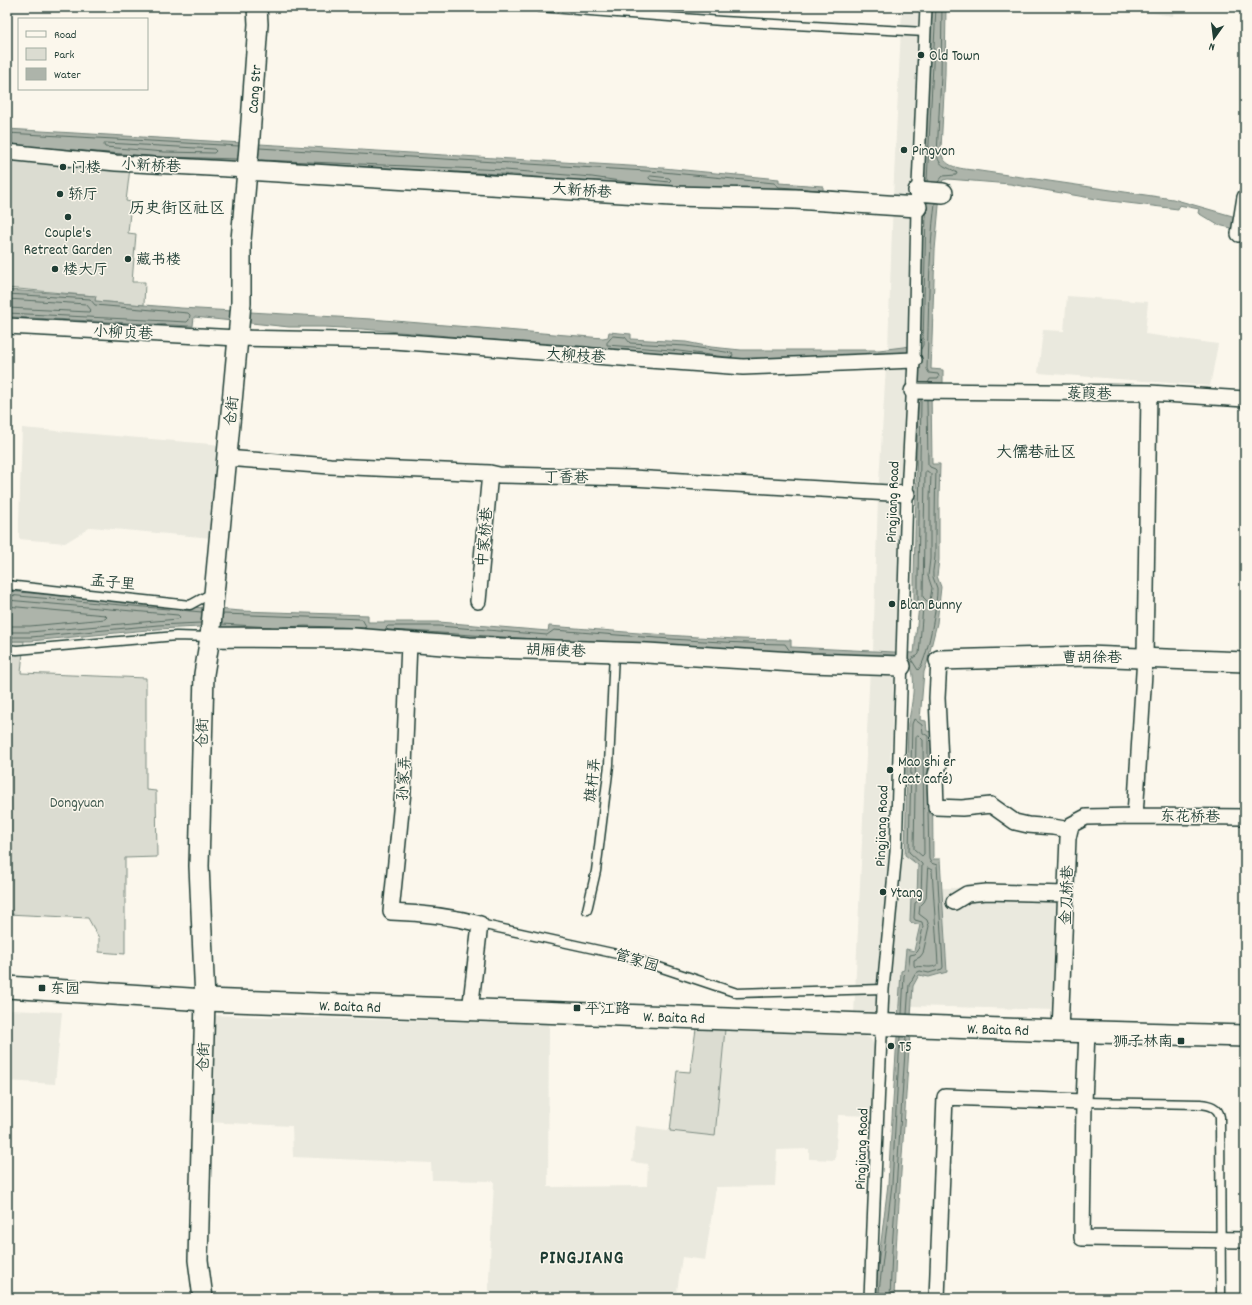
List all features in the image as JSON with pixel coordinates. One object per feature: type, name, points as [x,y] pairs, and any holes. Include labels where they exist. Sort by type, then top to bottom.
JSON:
[{"type":"main road","name":"W. Baita Rd","points":[[7,987],[205,1000],[1087,1032],[1245,1036]]},
{"type":"street","name":"Cang Str","points":[[247,168],[258,24],[257,7]]},
{"type":"street","name":"Pingjiang Road","points":[[870,1298],[885,1024],[883,989],[896,852],[901,662],[907,494],[914,391],[918,198],[926,7]]},
{"type":"street","name":"小新桥巷","points":[[7,152],[116,163],[247,168]]},
{"type":"street","name":"大新桥巷","points":[[247,168],[664,196],[795,199],[918,198],[943,193]]},
{"type":"street","name":"仓街","points":[[203,1298],[198,1260],[205,1000],[199,866],[204,674],[210,634],[241,303],[241,240],[247,168]]},
{"type":"street","points":[[1240,227],[1245,197]]},
{"type":"street","name":"小柳贞巷","points":[[7,326],[238,338]]},
{"type":"street","name":"大柳枝巷","points":[[238,338],[393,341],[743,366],[914,353]]},
{"type":"street","name":"菉葭巷","points":[[914,391],[1149,393],[1245,399]]},
{"type":"street","points":[[939,660],[937,698],[940,761],[935,778],[936,807],[962,808],[991,805],[1015,822],[1070,830],[1071,825],[1086,817],[1135,816],[1145,658],[1149,393]]},
{"type":"street","name":"丁香巷","points":[[226,458],[330,466],[490,473],[499,476],[632,478],[907,494]]},
{"type":"street","name":"中家桥巷","points":[[478,601],[490,473]]},
{"type":"street","name":"胡厢使巷","points":[[210,634],[353,638],[469,647],[614,652],[810,663],[901,662]]},
{"type":"street","name":"孙家弄","points":[[391,912],[403,790],[410,643]]},
{"type":"street","name":"曹胡徐巷","points":[[939,660],[1087,656],[1245,662]]},
{"type":"street","name":"东花桥巷","points":[[1135,816],[1245,817]]},
{"type":"street","name":"金刀桥巷","points":[[1060,1031],[1068,838],[1070,830]]},
{"type":"street","points":[[954,902],[967,894],[987,892],[1066,894]]},
{"type":"street","name":"管家园","points":[[391,912],[428,913],[458,918],[480,924]]},
{"type":"street","points":[[470,1010],[480,924]]},
{"type":"street","points":[[1087,1032],[1084,1102],[1082,1238],[1245,1240]]},
{"type":"street","points":[[937,1298],[945,1097],[1084,1102]]},
{"type":"lane","points":[[538,7],[925,32]]},
{"type":"lane","name":"孟子里","points":[[7,585],[190,605],[213,596]]},
{"type":"lane","points":[[7,649],[17,650],[210,634]]},
{"type":"lane","name":"旗杆弄","points":[[587,910],[596,871],[609,765],[614,652]]},
{"type":"lane","name":"管家园","points":[[480,924],[626,956],[737,993],[883,989]]},
{"type":"lane","points":[[1084,1102],[1200,1104],[1212,1106],[1216,1109],[1220,1117],[1221,1298]]},
{"type":"shaded area","points":[[902,7],[922,7],[907,394],[887,837],[905,855],[918,865],[917,897],[911,897],[910,922],[920,925],[914,951],[906,949],[904,971],[901,971],[897,1016],[854,1015],[870,667],[873,652],[878,498],[888,350],[893,198]]},
{"type":"shaded area","points":[[1111,7],[1174,7],[1173,16]]},
{"type":"shaded area","points":[[1067,296],[1148,302],[1145,334],[1218,344],[1210,386],[1038,373],[1043,330],[1064,331]]},
{"type":"shaded area","points":[[22,428],[222,445],[212,538],[91,527],[65,543],[19,539]]},
{"type":"shaded area","points":[[1064,887],[1057,1010],[912,1006],[913,985],[919,975],[929,977],[947,971],[942,888]]},
{"type":"shaded area","points":[[7,1010],[62,1012],[55,1084],[7,1081]]},
{"type":"shaded area","points":[[204,1015],[549,1024],[548,1187],[647,1186],[648,1164],[632,1162],[636,1126],[715,1136],[725,1029],[859,1033],[871,1039],[875,1048],[874,1116],[838,1115],[835,1160],[809,1159],[809,1149],[777,1150],[775,1186],[716,1187],[705,1260],[682,1257],[676,1298],[488,1298],[494,1181],[432,1180],[431,1163],[293,1157],[292,1126],[204,1122]]},
{"type":"green space","name":"Couple's Retreat Garden","points":[[7,157],[130,168],[126,201],[131,202],[128,233],[136,234],[132,282],[145,282],[144,305],[95,301],[95,296],[7,288]]},
{"type":"green space","name":"Dongyuan","points":[[7,641],[24,641],[21,673],[146,678],[146,790],[156,791],[157,857],[125,858],[125,954],[99,952],[99,938],[88,918],[7,914]]},
{"type":"green space","points":[[696,1029],[725,1029],[715,1136],[670,1131],[677,1071],[690,1072]]},
{"type":"water","points":[[932,7],[946,7],[945,75],[941,148],[942,155],[949,164],[960,168],[1173,199],[1236,217],[1236,229],[1218,225],[1198,213],[1199,209],[1179,205],[1178,209],[1102,200],[1010,184],[948,179],[943,180],[941,184],[935,250],[931,369],[943,370],[943,383],[932,383],[931,389],[932,464],[940,464],[939,560],[937,576],[941,587],[937,623],[924,672],[920,720],[926,721],[927,731],[932,732],[933,859],[940,859],[947,972],[929,977],[919,975],[913,986],[894,1298],[876,1298],[875,1291],[888,1184],[901,971],[904,970],[906,949],[914,951],[920,925],[910,922],[911,897],[917,897],[918,865],[905,855],[908,724],[912,702],[913,684],[912,669],[909,664],[200,627],[158,629],[31,641],[7,641],[7,591],[241,611],[368,615],[368,622],[439,622],[548,631],[549,626],[700,637],[791,640],[791,647],[914,653],[919,606],[914,604],[914,578],[919,354],[725,361],[670,354],[608,350],[583,346],[362,329],[289,327],[194,317],[193,326],[7,317],[7,290],[96,296],[95,301],[181,308],[371,319],[603,338],[608,337],[609,332],[631,334],[631,339],[686,342],[711,347],[741,350],[879,350],[919,345],[922,204],[634,186],[504,174],[164,161],[7,147],[7,129],[663,168],[779,179],[779,183],[823,186],[823,190],[923,199]]},
{"type":"place","name":"Old Town","points":[[921,55]]},
{"type":"place","name":"Pingvon","points":[[904,150]]},
{"type":"place","name":"门楼","points":[[63,167]]},
{"type":"place","name":"轿厅","points":[[60,194]]},
{"type":"place","name":"Couple's Retreat Garden","points":[[68,217]]},
{"type":"place","name":"藏书楼","points":[[128,259]]},
{"type":"place","name":"楼大厅","points":[[55,269]]},
{"type":"place","name":"Blan Bunny","points":[[892,604]]},
{"type":"place","name":"Mao shi er (cat café)","points":[[890,770]]},
{"type":"place","name":"Ytang","points":[[883,892]]},
{"type":"place","name":"东园","points":[[42,988]]},
{"type":"place","name":"平江路","points":[[577,1008]]},
{"type":"place","name":"狮子林南","points":[[1181,1041]]},
{"type":"place","name":"T5","points":[[891,1046]]},
{"type":"district","name":"历史街区社区","points":[[177,207]]},
{"type":"district","name":"大儒巷社区","points":[[1036,451]]},
{"type":"district","name":"PINGJIANG","points":[[582,1256]]}]
